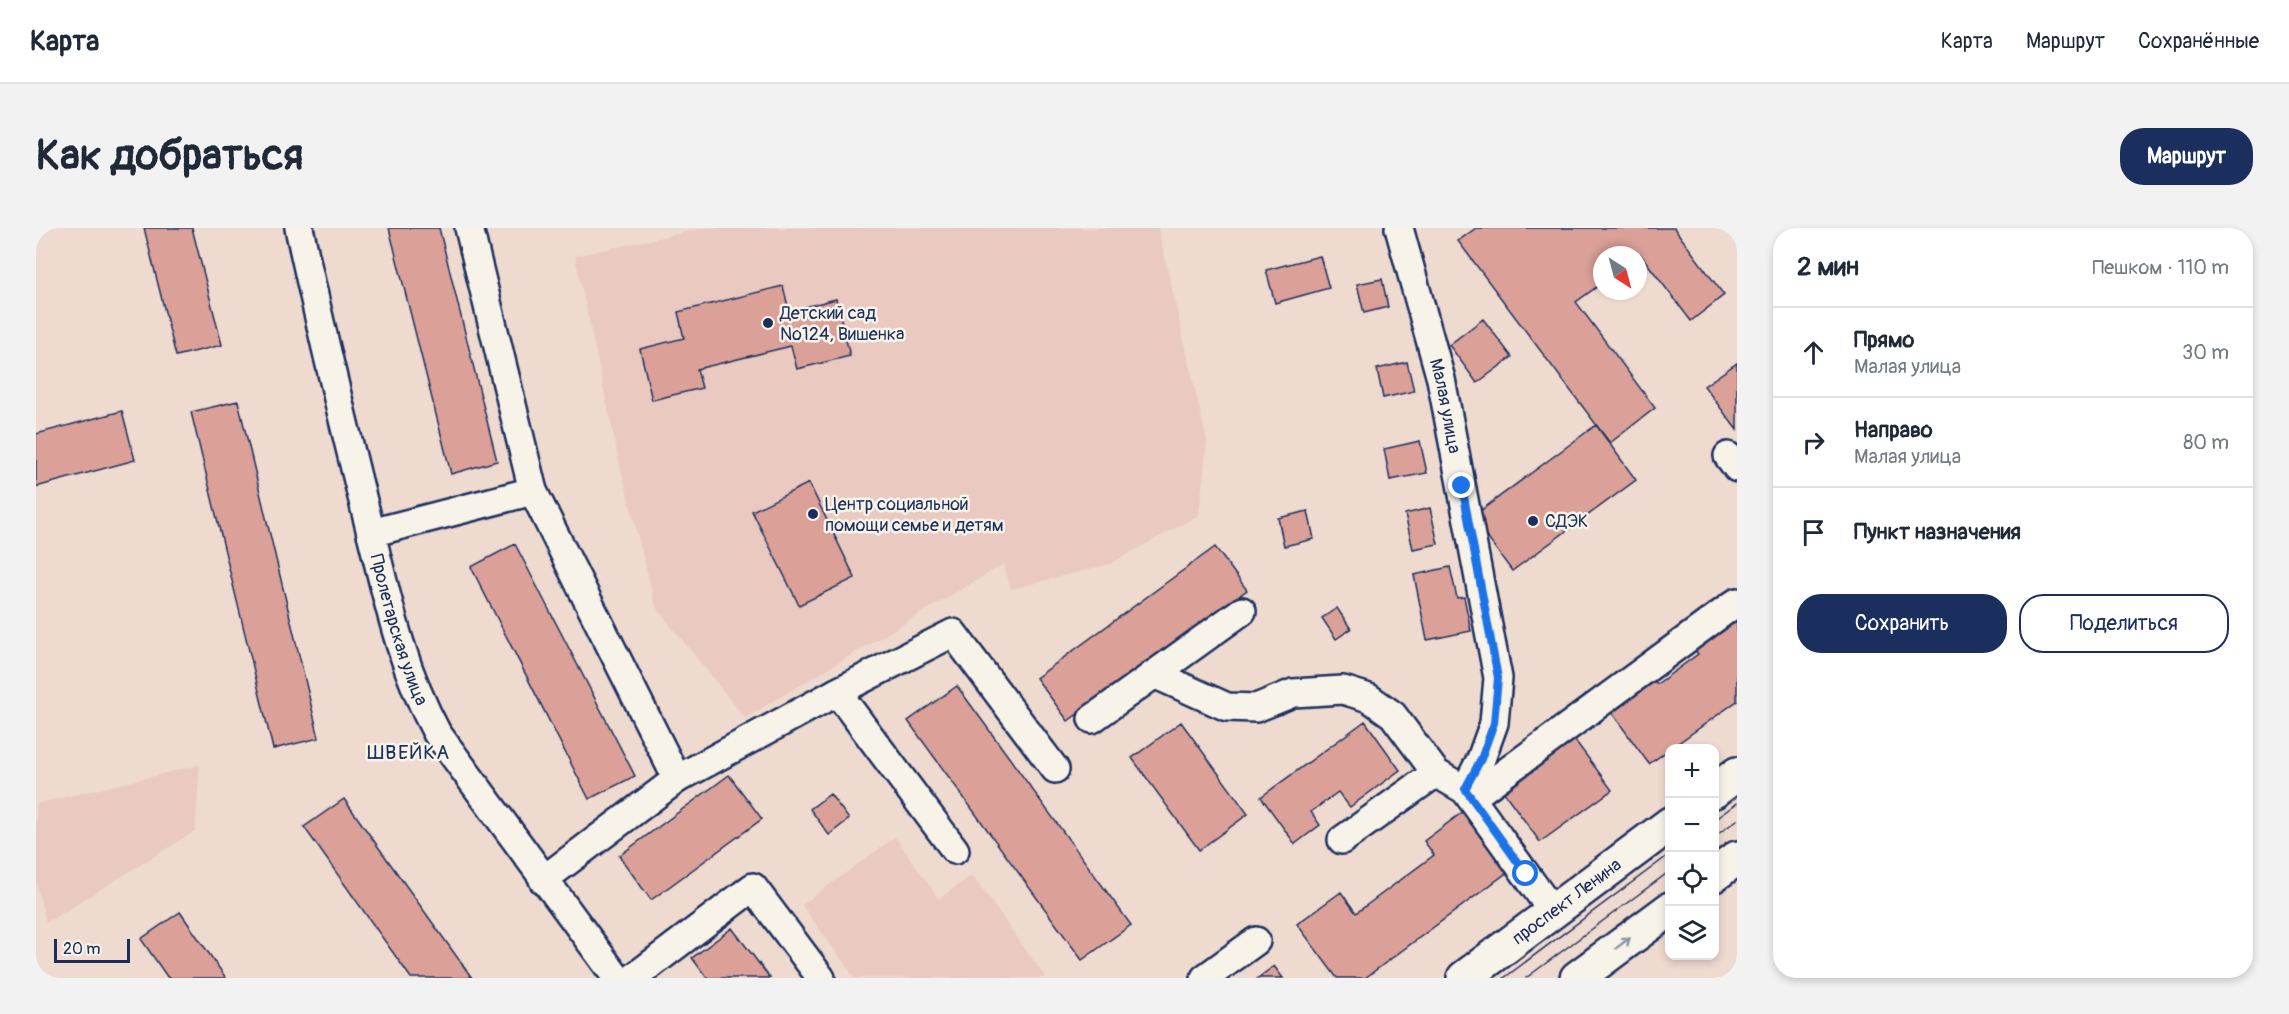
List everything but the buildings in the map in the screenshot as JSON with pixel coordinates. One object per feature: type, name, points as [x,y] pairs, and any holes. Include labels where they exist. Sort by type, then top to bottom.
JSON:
[{"type":"main road","points":[[1719,787],[1737,774]]},
{"type":"main road","name":"проспект Ленина","points":[[1464,978],[1665,828]]},
{"type":"main road","points":[[1719,871],[1737,858]]},
{"type":"main road","points":[[1577,978],[1665,913]]},
{"type":"street","name":"Пролетарская улица","points":[[298,228],[371,533],[404,660],[422,706],[437,733],[617,978]]},
{"type":"street","points":[[469,228],[533,491],[677,779]]},
{"type":"street","name":"Малая улица","points":[[1399,228],[1441,379],[1498,678],[1494,723],[1468,794]]},
{"type":"street","points":[[371,533],[533,491]]},
{"type":"street","points":[[1468,794],[1737,602]]},
{"type":"street","points":[[1092,719],[1242,610]]},
{"type":"street","points":[[543,880],[677,779],[837,692],[953,633],[1055,769]]},
{"type":"street","points":[[1154,674],[1227,707],[1256,708],[1293,693],[1343,690],[1369,698],[1393,715],[1436,773],[1468,794],[1553,912]]},
{"type":"street","points":[[837,692],[955,850]]},
{"type":"street","points":[[1342,840],[1436,773]]},
{"type":"street","points":[[633,978],[753,887],[821,978]]},
{"type":"street","points":[[1205,978],[1256,941]]},
{"type":"shaded area","points":[[705,228],[1158,228],[1207,442],[1199,515],[1110,564],[1011,589],[1004,564],[745,718],[656,607],[620,465],[575,256]]},
{"type":"shaded area","points":[[200,765],[195,831],[46,923],[36,882],[36,804]]},
{"type":"shaded area","points":[[895,837],[939,899],[972,875],[1046,978],[855,978],[802,905]]},
{"type":"tram line","points":[[1719,816],[1737,803]]},
{"type":"tram line","points":[[1719,833],[1737,820]]},
{"type":"tram line","points":[[1504,978],[1665,858]]},
{"type":"tram line","points":[[1526,978],[1665,875]]},
{"type":"place","name":"Детский сад №124, Вишенка","points":[[768,323]]},
{"type":"place","name":"Центр социальной помощи семье и детям","points":[[813,514]]},
{"type":"place","name":"СДЭК","points":[[1533,521]]},
{"type":"district","name":"ШВЕЙКА","points":[[409,752]]},
{"type":"route","points":[[1462,486],[1498,678],[1494,723],[1481,759],[1465,789],[1526,874]]}]
